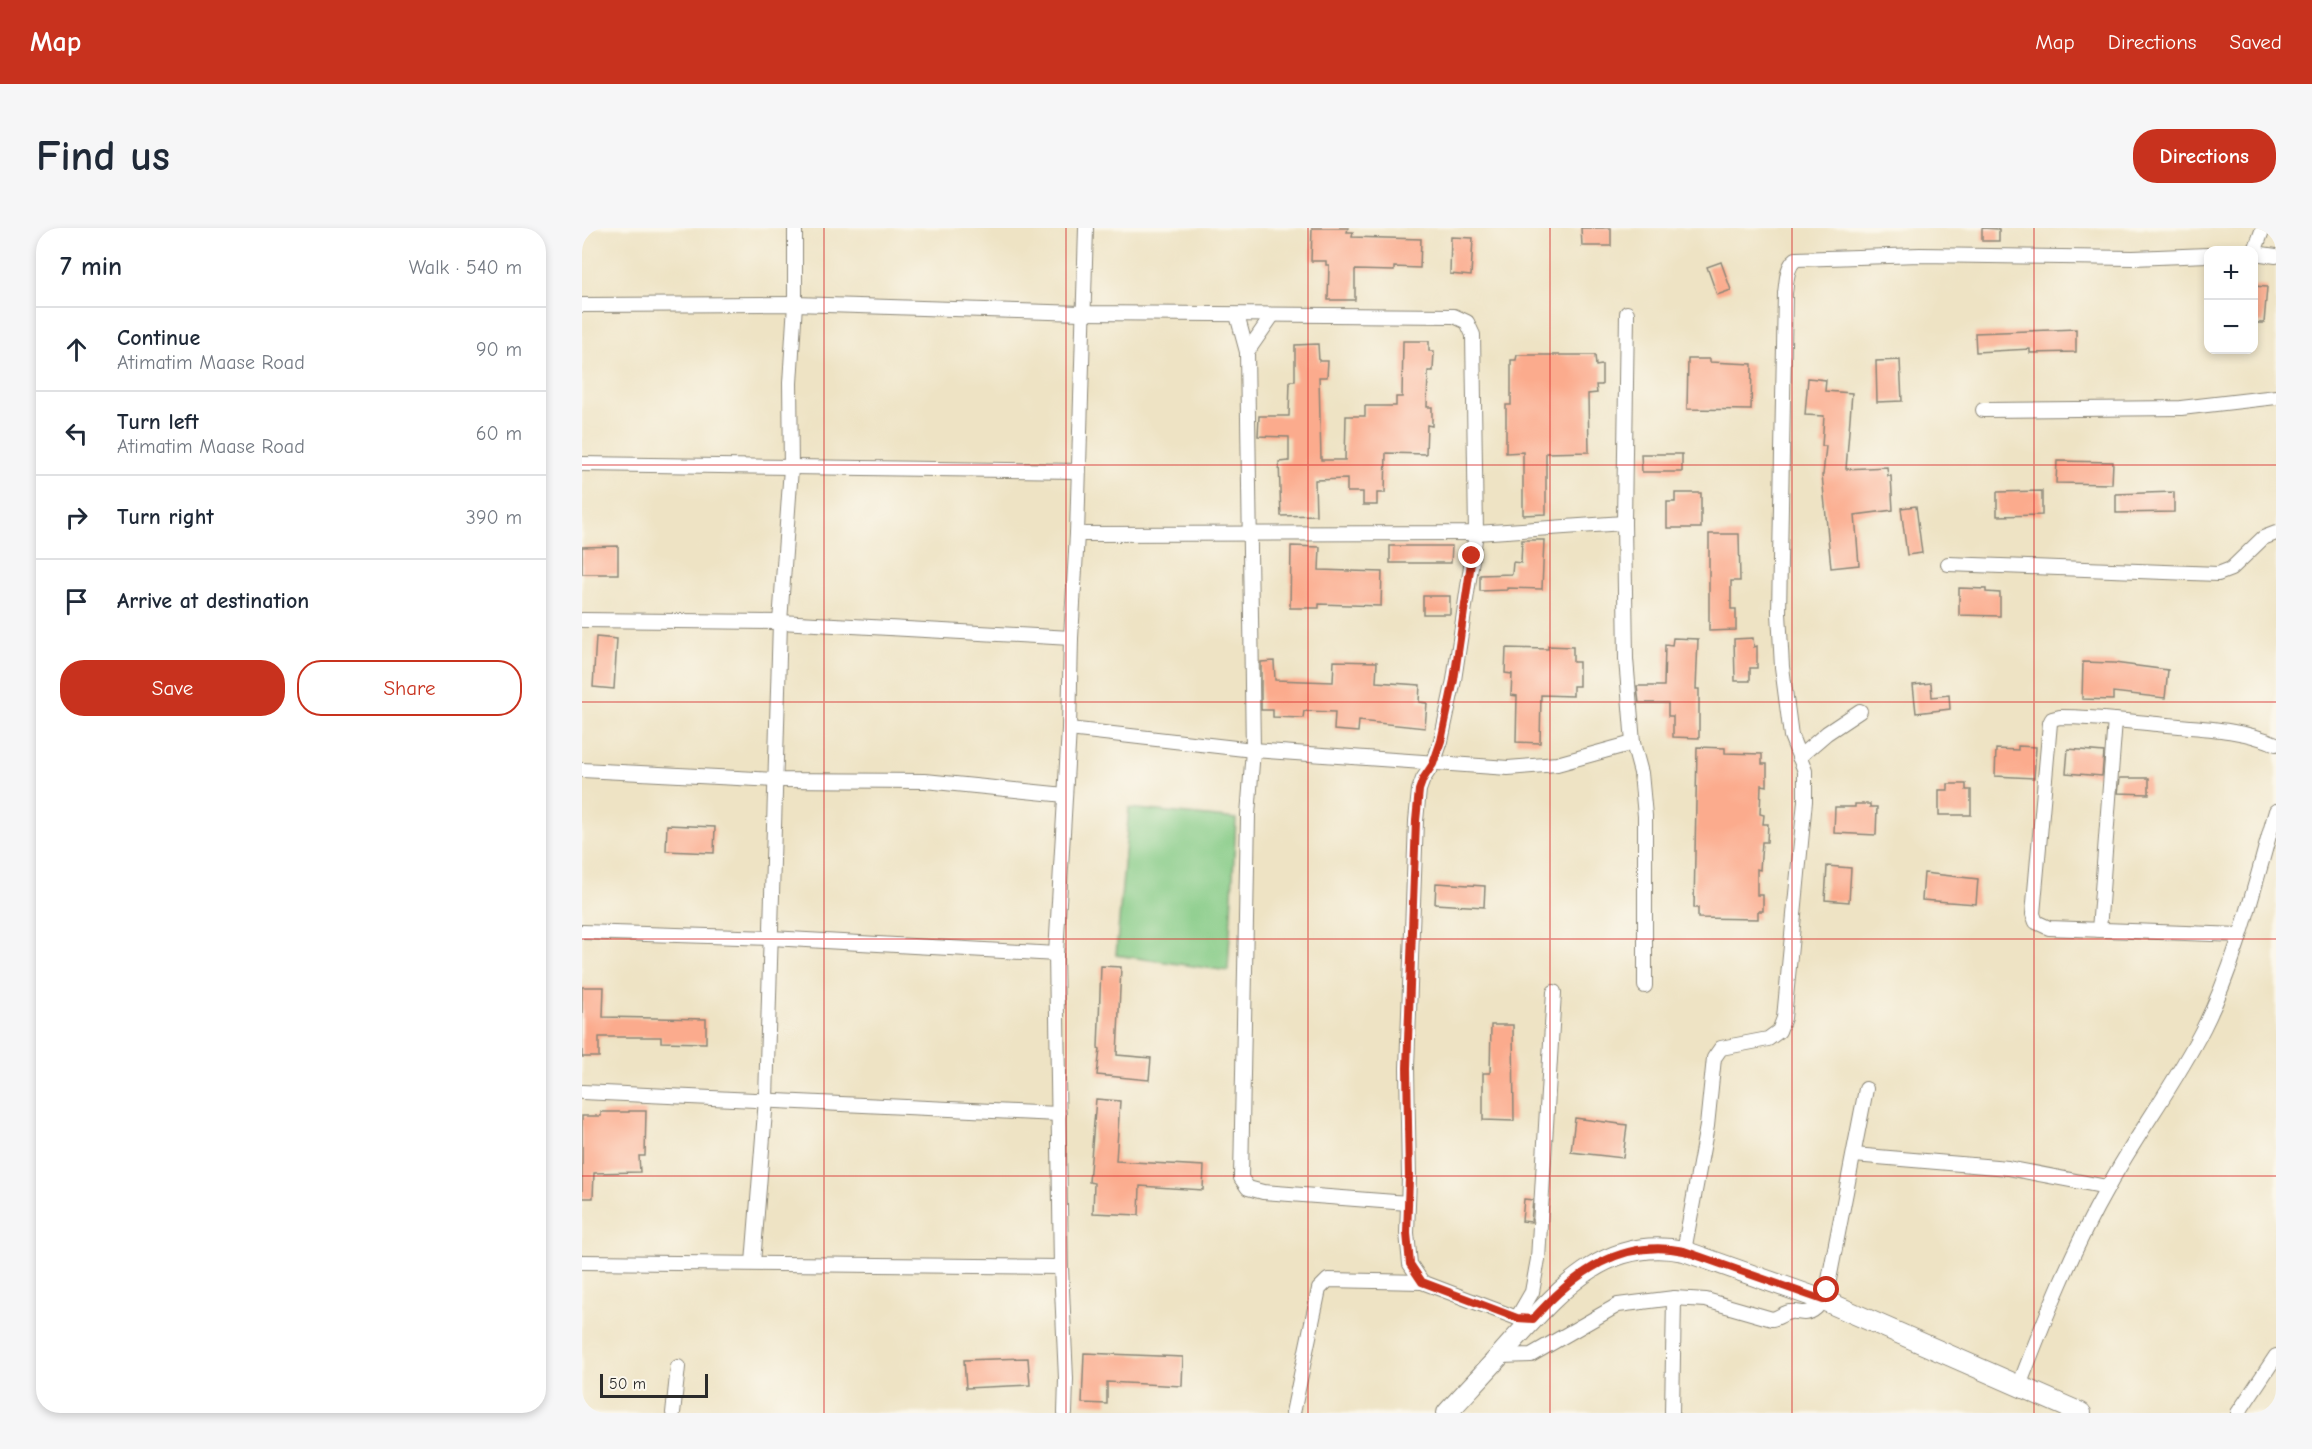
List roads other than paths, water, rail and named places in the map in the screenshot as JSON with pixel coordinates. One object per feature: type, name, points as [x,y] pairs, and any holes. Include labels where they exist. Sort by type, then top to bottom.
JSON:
[{"type":"main road","points":[[1447,1413],[1500,1356],[1525,1318],[1605,1259],[1637,1248],[1666,1247],[1684,1251],[1823,1300],[2081,1413]]},
{"type":"street","points":[[753,1263],[766,1099],[780,622],[791,468],[790,383],[795,304],[795,228]]},
{"type":"street","points":[[1065,1413],[1066,1379],[1059,1236],[1056,954],[1069,729],[1086,228]]},
{"type":"street","points":[[2257,246],[2263,228]]},
{"type":"street","points":[[2258,254],[2276,256]]},
{"type":"street","points":[[1684,1251],[1707,1126],[1714,1058],[1721,1048],[1768,1039],[1779,1031],[1784,1018],[1805,801],[1805,771],[1791,736],[1782,668],[1779,613],[1785,293],[1788,270],[1796,259],[1920,255],[2133,258],[2204,255]]},
{"type":"street","points":[[582,305],[795,304],[1082,313],[1454,316],[1467,322],[1473,335],[1476,533],[1454,680],[1441,741],[1433,764],[1423,779],[1416,821],[1407,1068],[1407,1233],[1410,1264],[1422,1282]]},
{"type":"street","points":[[1627,313],[1624,523],[1626,659],[1633,743],[1641,773],[1645,816],[1645,986]]},
{"type":"street","points":[[1237,315],[1247,352],[1253,750],[1248,815],[1241,1178],[1248,1188],[1263,1192],[1408,1203]]},
{"type":"street","points":[[1247,352],[1272,315]]},
{"type":"street","points":[[1983,410],[2181,408],[2276,396]]},
{"type":"street","points":[[582,464],[1078,471]]},
{"type":"street","points":[[1077,534],[1476,533],[1624,523]]},
{"type":"street","points":[[1948,564],[2218,574],[2230,569],[2263,538],[2276,533]]},
{"type":"street","points":[[582,620],[780,622],[1071,638]]},
{"type":"street","points":[[1799,757],[1827,733],[1860,711]]},
{"type":"street","points":[[2240,935],[2049,928],[2036,922],[2033,914],[2050,723],[2052,719],[2060,717],[2115,720],[2206,729],[2254,737],[2276,744]]},
{"type":"street","points":[[2099,930],[2115,720]]},
{"type":"street","points":[[1069,729],[1253,750],[1508,768],[1542,766],[1633,743]]},
{"type":"street","points":[[582,771],[776,780],[925,781],[1065,795]]},
{"type":"street","points":[[2019,1386],[2053,1298],[2107,1187],[2181,1069],[2205,1025],[2240,935],[2276,811]]},
{"type":"street","points":[[582,932],[771,938],[1056,954]]},
{"type":"street","points":[[1293,1413],[1319,1289],[1328,1280],[1422,1282],[1525,1318],[1539,1259],[1554,992]]},
{"type":"street","points":[[1500,1356],[1531,1355],[1618,1305],[1674,1298],[1706,1300],[1772,1319],[1789,1312],[1808,1313],[1823,1300],[1832,1266],[1866,1089]]},
{"type":"street","points":[[582,1092],[1059,1114]]},
{"type":"street","points":[[1854,1155],[2008,1168],[2107,1187]]},
{"type":"street","points":[[582,1262],[1061,1267]]},
{"type":"street","points":[[1672,1413],[1674,1298]]},
{"type":"street","points":[[2238,1413],[2276,1356]]},
{"type":"street","points":[[673,1413],[678,1367]]}]
